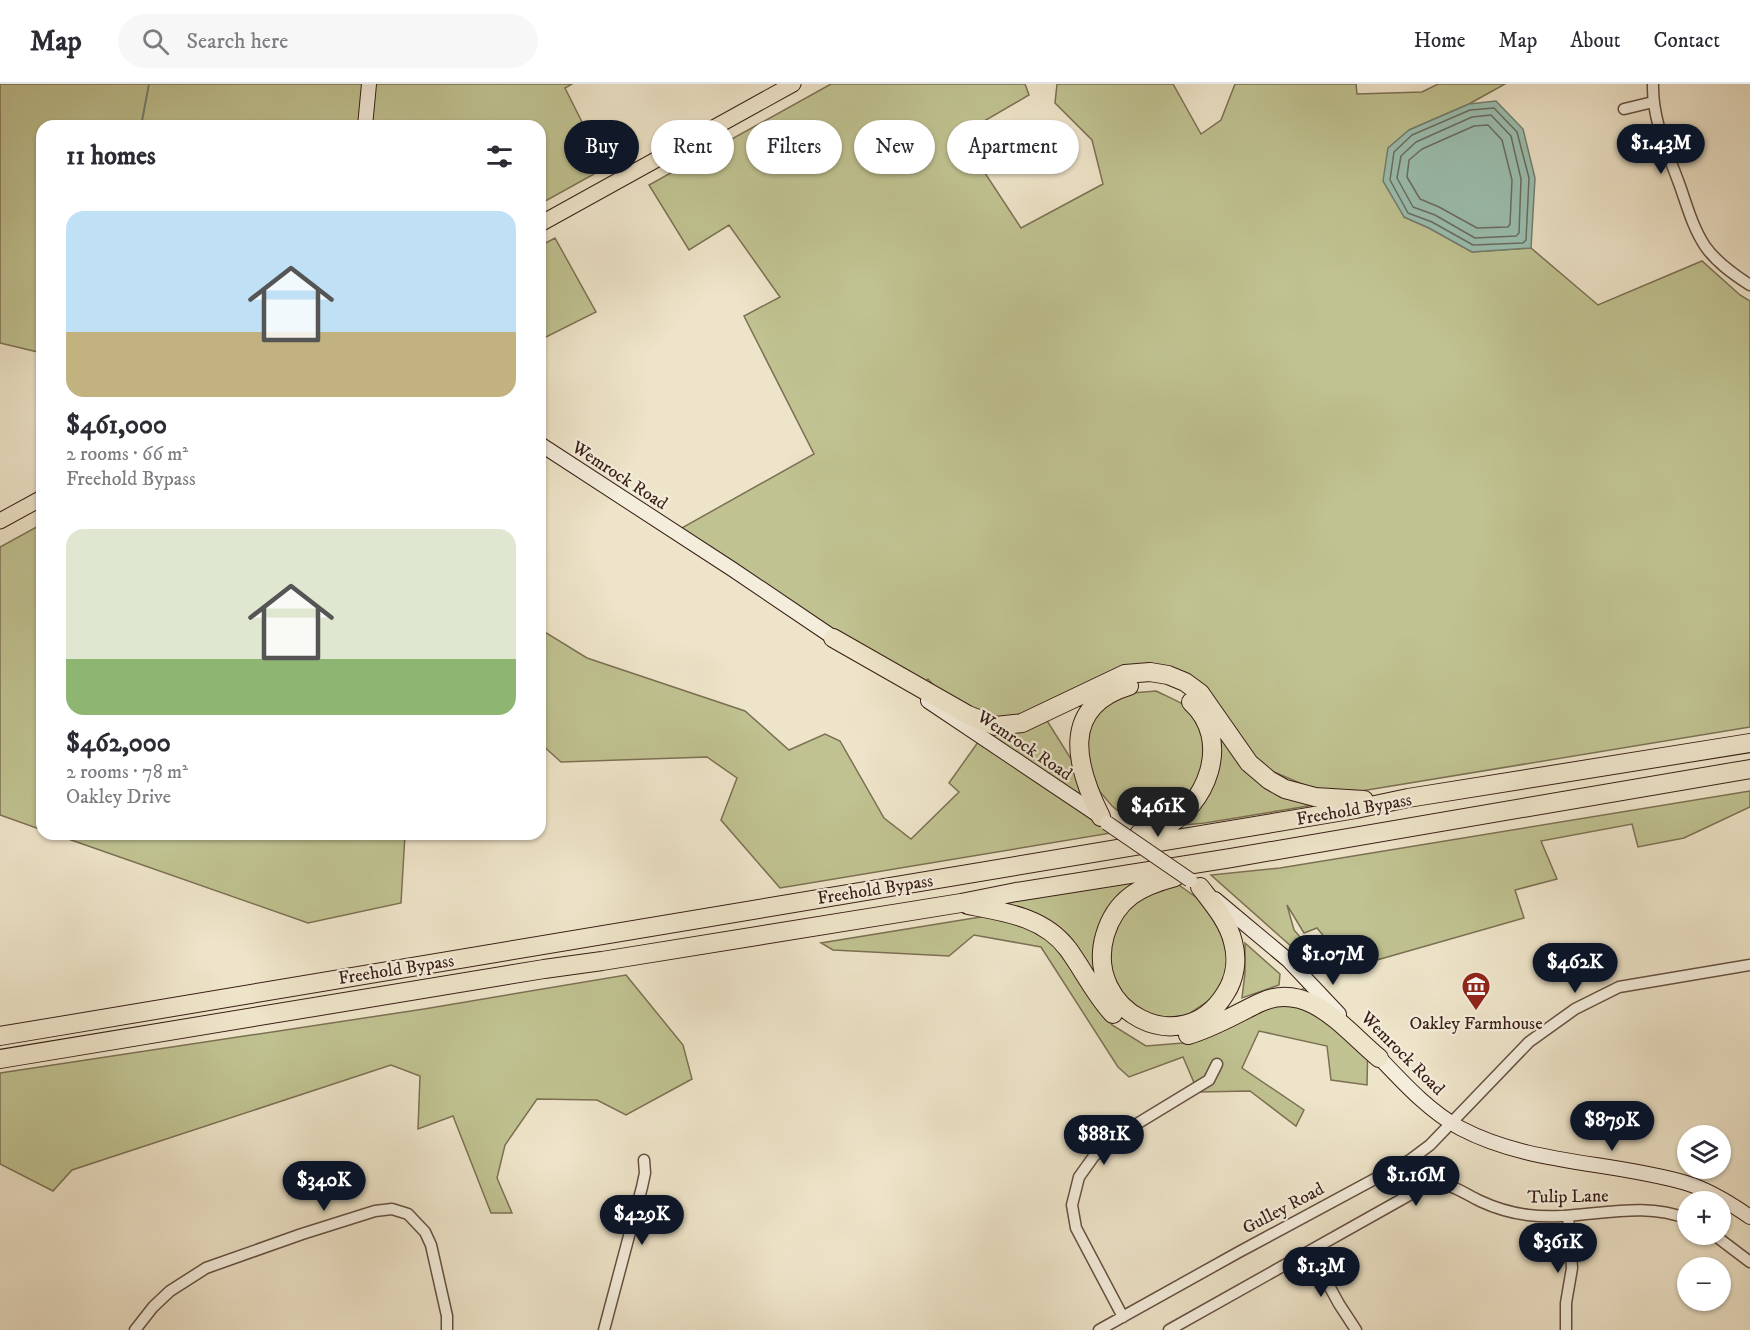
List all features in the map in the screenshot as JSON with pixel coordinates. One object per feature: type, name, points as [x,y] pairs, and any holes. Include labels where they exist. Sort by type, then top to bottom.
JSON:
[{"type":"highway","points":[[833,638],[968,715],[996,726],[1022,723],[1125,674],[1150,672],[1168,675],[1185,682],[1200,693],[1250,763],[1276,784],[1293,791],[1331,799],[1408,798]]},
{"type":"highway","points":[[977,872],[1160,829],[1188,810],[1197,799],[1208,778],[1212,761],[1212,742],[1203,716],[1195,706],[1176,691],[1154,684],[1131,685],[1107,695],[1089,714],[1079,737],[1078,752],[1089,792],[1104,820]]},
{"type":"highway","name":"Freehold Bypass","points":[[0,1036],[1356,809],[1408,798],[1750,743]]},
{"type":"highway","name":"Freehold Bypass","points":[[0,1059],[961,903],[1750,769]]},
{"type":"highway","points":[[1195,883],[1225,922],[1233,942],[1236,961],[1228,989],[1211,1010],[1190,1022],[1165,1026],[1141,1020],[1120,1005],[1109,990],[1104,976],[1102,957],[1104,939],[1110,922],[1119,907],[1136,891],[1152,883],[1180,875],[1383,832]]},
{"type":"highway","points":[[961,903],[1016,915],[1040,925],[1053,934],[1068,950],[1108,1009],[1121,1022],[1136,1031],[1158,1037],[1181,1037],[1199,1032],[1268,999],[1298,998],[1320,1007],[1379,1058]]},
{"type":"main road","points":[[546,221],[793,84]]},
{"type":"main road","points":[[0,521],[36,501]]},
{"type":"street","points":[[366,120],[369,84]]},
{"type":"street","points":[[1653,84],[1653,102],[1659,127],[1692,220],[1701,238],[1722,265],[1750,285]]},
{"type":"street","points":[[1624,109],[1653,102]]},
{"type":"street","name":"Wemrock Road","points":[[546,448],[723,563],[1195,883],[1288,960],[1415,1094],[1452,1123]]},
{"type":"street","name":"Gulley Road","points":[[1099,1330],[1239,1252],[1386,1175],[1422,1152],[1529,1042],[1575,1010],[1619,987],[1750,965]]},
{"type":"street","points":[[1123,1317],[1076,1228],[1072,1205],[1078,1178],[1094,1156],[1112,1140],[1209,1080],[1217,1064]]},
{"type":"street","points":[[1452,1123],[1506,1147],[1536,1155],[1665,1177],[1686,1183],[1713,1194],[1750,1217]]},
{"type":"street","points":[[604,1330],[642,1187],[645,1173],[644,1160]]},
{"type":"street","name":"Tulip Lane","points":[[1169,1330],[1423,1187],[1437,1183],[1447,1184],[1481,1202],[1510,1212],[1543,1217],[1653,1210],[1677,1216]]},
{"type":"street","points":[[135,1330],[153,1307],[170,1291],[206,1269],[323,1227],[375,1211],[392,1209],[408,1215],[425,1232],[431,1245],[447,1316],[447,1330]]},
{"type":"street","points":[[1566,1330],[1566,1304],[1572,1268],[1568,1216]]},
{"type":"street","points":[[1728,1245],[1750,1262]]},
{"type":"street","points":[[1310,1251],[1356,1330]]},
{"type":"green space","points":[[0,84],[362,84],[373,87],[373,84],[572,84],[565,88],[581,120],[564,120],[564,174],[594,174],[546,201],[546,120],[36,120],[36,352],[0,343]]},
{"type":"green space","points":[[831,84],[1025,84],[1029,95],[986,120],[947,120],[947,174],[986,174],[1021,228],[1103,184],[1092,140],[1079,127],[1079,120],[1072,120],[1055,103],[1057,84],[1173,84],[1201,134],[1221,120],[1235,84],[1356,84],[1357,94],[1422,92],[1438,84],[1505,84],[1469,104],[1409,130],[1404,217],[1472,252],[1531,248],[1598,305],[1702,261],[1750,301],[1750,727],[1349,793],[1321,792],[1262,767],[1181,671],[1126,666],[1039,708],[1117,832],[780,888],[721,820],[737,778],[707,757],[561,762],[546,748],[546,633],[587,658],[745,711],[789,750],[825,734],[840,741],[884,818],[911,839],[959,792],[949,783],[981,738],[928,679],[913,691],[671,534],[814,454],[744,316],[780,297],[729,225],[689,250],[649,185],[669,174],[734,174],[734,138],[746,131],[746,174],[842,174],[842,120],[766,120]]},
{"type":"green space","points":[[555,238],[596,312],[546,337],[546,243]]},
{"type":"green space","points":[[36,527],[36,828],[0,815],[0,547]]},
{"type":"green space","points":[[1156,691],[1185,705],[1195,714],[1200,722],[1204,740],[1204,757],[1196,785],[1179,806],[1153,821],[1137,826],[1112,806],[1095,786],[1085,737],[1099,709],[1132,693]]},
{"type":"green space","points":[[1212,719],[1245,767],[1314,805],[1174,826],[1205,797]]},
{"type":"green space","points":[[1750,791],[1750,807],[1684,838],[1638,847],[1632,824],[1541,841],[1557,879],[1515,890],[1524,918],[1370,962],[1354,973],[1317,928],[1304,933],[1287,905],[1294,930],[1324,965],[1319,971],[1211,875],[1280,868]]},
{"type":"green space","points":[[71,840],[405,840],[401,903],[308,923]]},
{"type":"green space","points":[[1145,876],[1115,906],[1097,932],[1094,953],[1100,988],[1066,939],[996,904]]},
{"type":"green space","points":[[1176,883],[1207,905],[1228,939],[1226,978],[1211,999],[1187,1015],[1161,1019],[1137,1008],[1116,992],[1107,964],[1110,935],[1121,915],[1144,895]]},
{"type":"green space","points":[[1017,911],[1047,936],[1112,1025],[1146,1046],[1183,1043],[1314,984],[1368,1039],[1367,1085],[1331,1080],[1327,1046],[1259,1031],[1242,1068],[1304,1110],[1296,1126],[1250,1091],[1198,1092],[1183,1057],[1129,1077],[1118,1067],[1041,947],[974,935],[949,956],[833,950],[821,943]]},
{"type":"green space","points":[[1245,943],[1280,974],[1279,985],[1242,998],[1245,973]]},
{"type":"green space","points":[[626,975],[683,1045],[692,1079],[626,1115],[597,1100],[537,1099],[505,1145],[497,1178],[512,1213],[491,1213],[453,1116],[418,1129],[420,1076],[391,1065],[72,1170],[53,1191],[0,1164],[0,1073],[424,1009]]},
{"type":"water","points":[[1496,101],[1523,129],[1535,178],[1531,248],[1472,252],[1404,217],[1383,181],[1388,148],[1409,130],[1469,104]]},
{"type":"waterway","points":[[142,120],[149,84]]},
{"type":"place","name":"Oakley Farmhouse","points":[[1476,1012]]}]
